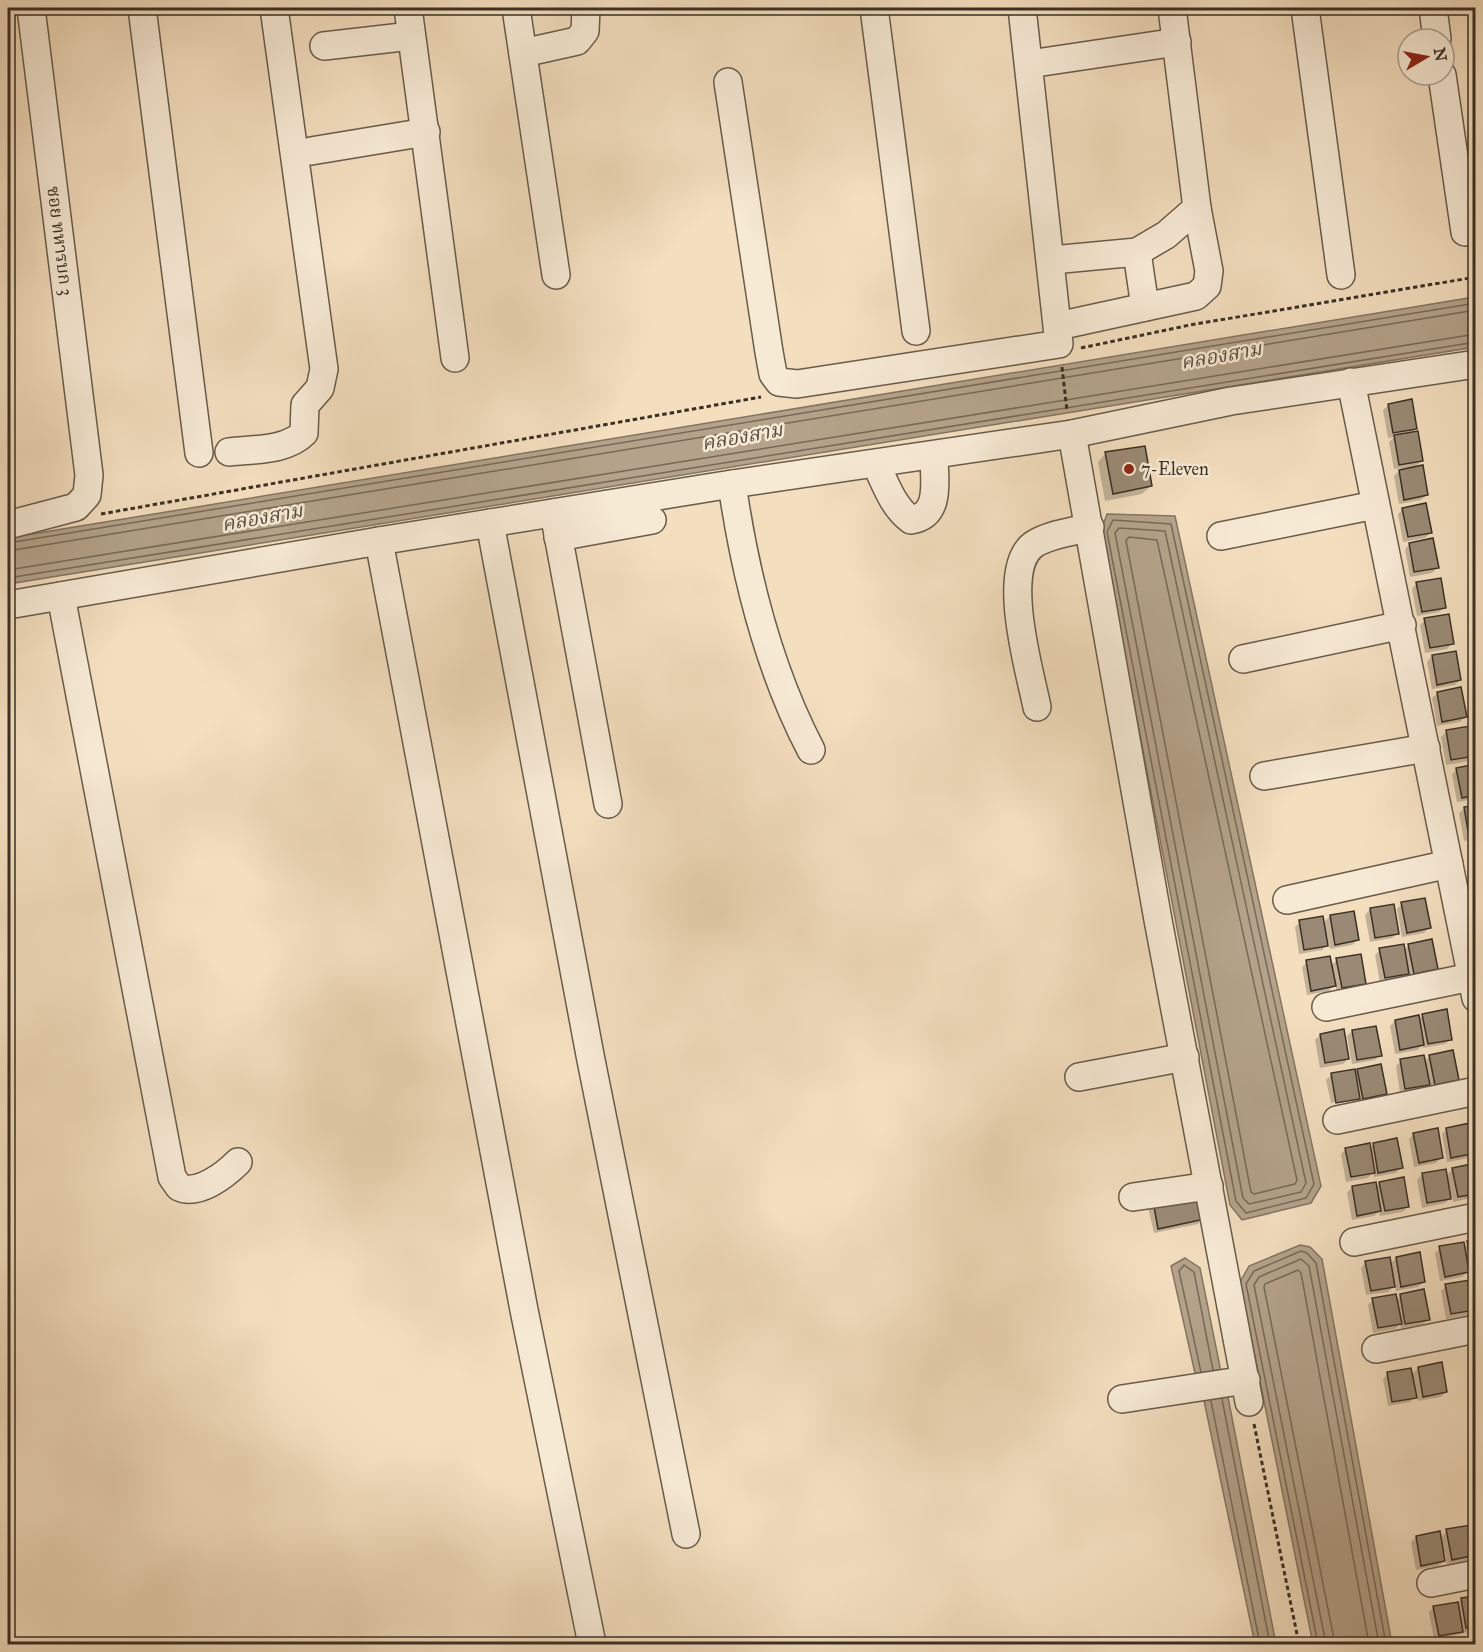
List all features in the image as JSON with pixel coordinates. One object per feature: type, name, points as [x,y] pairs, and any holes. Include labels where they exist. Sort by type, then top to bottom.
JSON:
[{"type":"street","name":"ซอย ทหารบก 3","points":[[8,525],[76,507],[87,495],[89,476],[31,8]]},
{"type":"street","points":[[142,8],[199,453]]},
{"type":"street","points":[[229,452],[288,444],[298,439],[304,433],[305,405],[320,388],[324,369],[274,8]]},
{"type":"street","points":[[408,8],[455,358]]},
{"type":"street","points":[[516,8],[529,52]]},
{"type":"street","points":[[528,8],[529,52],[556,275]]},
{"type":"street","points":[[529,52],[577,41],[585,31],[586,8]]},
{"type":"street","points":[[874,8],[916,331]]},
{"type":"street","points":[[728,82],[769,352],[773,374],[779,382],[797,384],[1059,344],[1052,260],[1022,8]]},
{"type":"street","points":[[1058,326],[1196,296],[1207,286],[1209,271],[1197,208],[1172,8]]},
{"type":"street","points":[[1305,8],[1341,275]]},
{"type":"street","points":[[1433,8],[1435,27]]},
{"type":"street","points":[[324,46],[411,36]]},
{"type":"street","points":[[1029,64],[1177,42]]},
{"type":"street","points":[[1444,87],[1465,232]]},
{"type":"street","points":[[311,151],[426,132]]},
{"type":"street","points":[[1052,260],[1137,252],[1166,235],[1197,208]]},
{"type":"street","points":[[1137,252],[1145,307]]},
{"type":"street","points":[[556,525],[732,484],[934,456],[1070,425],[1476,364]]},
{"type":"street","points":[[1326,1007],[1473,988],[1402,624],[1375,505],[1351,382]]},
{"type":"street","points":[[1070,425],[1090,527],[1156,909],[1248,1391],[1122,1399]]},
{"type":"street","points":[[876,464],[903,514],[911,520],[923,518],[931,509],[935,496],[934,456]]},
{"type":"street","points":[[732,484],[742,550],[767,640],[796,722],[811,750]]},
{"type":"street","points":[[1221,536],[1375,505]]},
{"type":"street","points":[[8,605],[490,523],[556,525],[652,520]]},
{"type":"street","points":[[490,523],[590,1055],[686,1534]]},
{"type":"street","points":[[556,525],[608,804]]},
{"type":"street","points":[[1036,707],[1017,607],[1018,575],[1025,556],[1035,543],[1090,527]]},
{"type":"street","points":[[379,541],[524,1310],[592,1644]]},
{"type":"street","points":[[61,596],[172,1177],[179,1186],[189,1188],[216,1180],[238,1162]]},
{"type":"street","points":[[1243,659],[1402,624]]},
{"type":"street","points":[[1264,776],[1426,748]]},
{"type":"street","points":[[1287,900],[1449,864]]},
{"type":"street","points":[[1078,1077],[1185,1057]]},
{"type":"street","points":[[1337,1120],[1476,1091]]},
{"type":"street","points":[[1133,1197],[1209,1186]]},
{"type":"street","points":[[1354,1242],[1476,1217]]},
{"type":"street","points":[[1376,1349],[1476,1329]]},
{"type":"street","points":[[1431,1583],[1476,1574]]},
{"type":"path","points":[[1061,359],[1070,425]]},
{"type":"path","points":[[1248,1391],[1299,1644]]},
{"type":"water","name":"คลองสาม","points":[[1475,297],[1475,347],[8,584],[8,538]]},
{"type":"water","points":[[1107,514],[1175,516],[1321,1186],[1311,1203],[1242,1220],[1230,1205],[1101,531]]},
{"type":"water","points":[[1300,1245],[1310,1247],[1322,1259],[1392,1644],[1313,1644],[1240,1282],[1249,1266]]},
{"type":"water","points":[[1185,1258],[1200,1268],[1220,1367],[1219,1376],[1197,1382],[1171,1266]]},
{"type":"water","points":[[1202,1391],[1227,1392],[1276,1644],[1255,1644]]},
{"type":"building","points":[[1412,399],[1417,429],[1393,433],[1388,404]]},
{"type":"building","points":[[1418,431],[1423,461],[1399,465],[1394,435]]},
{"type":"building","name":"7-Eleven","points":[[1145,446],[1152,486],[1113,494],[1105,452]]},
{"type":"building","points":[[1423,465],[1428,495],[1404,500],[1399,470]]},
{"type":"building","points":[[1426,503],[1432,533],[1408,537],[1402,508]]},
{"type":"building","points":[[1433,538],[1439,568],[1414,572],[1409,543]]},
{"type":"building","points":[[1441,578],[1446,608],[1422,612],[1416,582]]},
{"type":"building","points":[[1449,614],[1454,644],[1430,648],[1424,618]]},
{"type":"building","points":[[1456,651],[1461,680],[1437,685],[1432,655]]},
{"type":"building","points":[[1461,687],[1467,717],[1442,722],[1437,692]]},
{"type":"building","points":[[1470,726],[1475,756],[1451,760],[1446,730]]},
{"type":"building","points":[[1476,764],[1476,795],[1462,798],[1456,768]]},
{"type":"building","points":[[1476,805],[1476,836],[1469,837],[1464,807]]},
{"type":"building","points":[[1476,839],[1476,865],[1471,840]]},
{"type":"building","points":[[1425,898],[1431,928],[1407,933],[1401,902]]},
{"type":"building","points":[[1394,904],[1399,934],[1375,938],[1370,908]]},
{"type":"building","points":[[1354,911],[1359,940],[1335,945],[1330,915]]},
{"type":"building","points":[[1323,916],[1328,946],[1304,950],[1299,920]]},
{"type":"building","points":[[1432,939],[1438,969],[1414,974],[1408,944]]},
{"type":"building","points":[[1404,944],[1409,974],[1385,978],[1379,948]]},
{"type":"building","points":[[1361,954],[1366,984],[1342,988],[1336,958]]},
{"type":"building","points":[[1330,956],[1336,986],[1311,991],[1306,960]]},
{"type":"building","points":[[1447,1009],[1452,1040],[1428,1044],[1422,1014]]},
{"type":"building","points":[[1419,1015],[1424,1045],[1400,1050],[1395,1020]]},
{"type":"building","points":[[1376,1026],[1382,1056],[1357,1060],[1352,1030]]},
{"type":"building","points":[[1344,1029],[1349,1059],[1325,1063],[1320,1034]]},
{"type":"building","points":[[1453,1050],[1459,1080],[1435,1085],[1429,1055]]},
{"type":"building","points":[[1424,1055],[1430,1085],[1405,1089],[1400,1059]]},
{"type":"building","points":[[1381,1064],[1387,1094],[1363,1099],[1357,1069]]},
{"type":"building","points":[[1355,1069],[1360,1099],[1336,1103],[1331,1073]]},
{"type":"building","points":[[1470,1123],[1476,1153],[1451,1158],[1446,1128]]},
{"type":"building","points":[[1438,1128],[1443,1158],[1419,1163],[1413,1133]]},
{"type":"building","points":[[1397,1138],[1403,1168],[1378,1173],[1373,1143]]},
{"type":"building","points":[[1370,1143],[1375,1173],[1351,1177],[1345,1148]]},
{"type":"building","points":[[1476,1163],[1476,1194],[1458,1197],[1452,1168]]},
{"type":"building","points":[[1446,1169],[1451,1199],[1427,1203],[1422,1173]]},
{"type":"building","points":[[1404,1177],[1409,1207],[1385,1211],[1379,1182]]},
{"type":"building","points":[[1376,1182],[1381,1211],[1357,1216],[1352,1186]]},
{"type":"building","points":[[1199,1191],[1205,1219],[1158,1229],[1153,1201]]},
{"type":"building","points":[[1476,1240],[1476,1270],[1472,1271],[1467,1241]]},
{"type":"building","points":[[1464,1242],[1469,1272],[1445,1277],[1439,1246]]},
{"type":"building","points":[[1420,1252],[1425,1282],[1401,1287],[1396,1257]]},
{"type":"building","points":[[1390,1257],[1395,1287],[1371,1291],[1365,1261]]},
{"type":"building","points":[[1470,1280],[1475,1310],[1451,1314],[1445,1284]]},
{"type":"building","points":[[1424,1289],[1430,1320],[1405,1324],[1400,1294]]},
{"type":"building","points":[[1396,1294],[1402,1324],[1378,1328],[1372,1298]]},
{"type":"building","points":[[1442,1362],[1447,1392],[1423,1397],[1418,1367]]},
{"type":"building","points":[[1411,1368],[1417,1398],[1392,1402],[1387,1372]]},
{"type":"building","points":[[1471,1525],[1476,1555],[1452,1560],[1446,1529]]},
{"type":"building","points":[[1440,1531],[1445,1561],[1421,1566],[1416,1536]]},
{"type":"building","points":[[1476,1596],[1476,1627],[1466,1628],[1461,1598]]},
{"type":"building","points":[[1458,1602],[1463,1632],[1439,1636],[1433,1606]]},
{"type":"place","name":"7-Eleven","points":[[1129,469]]}]
